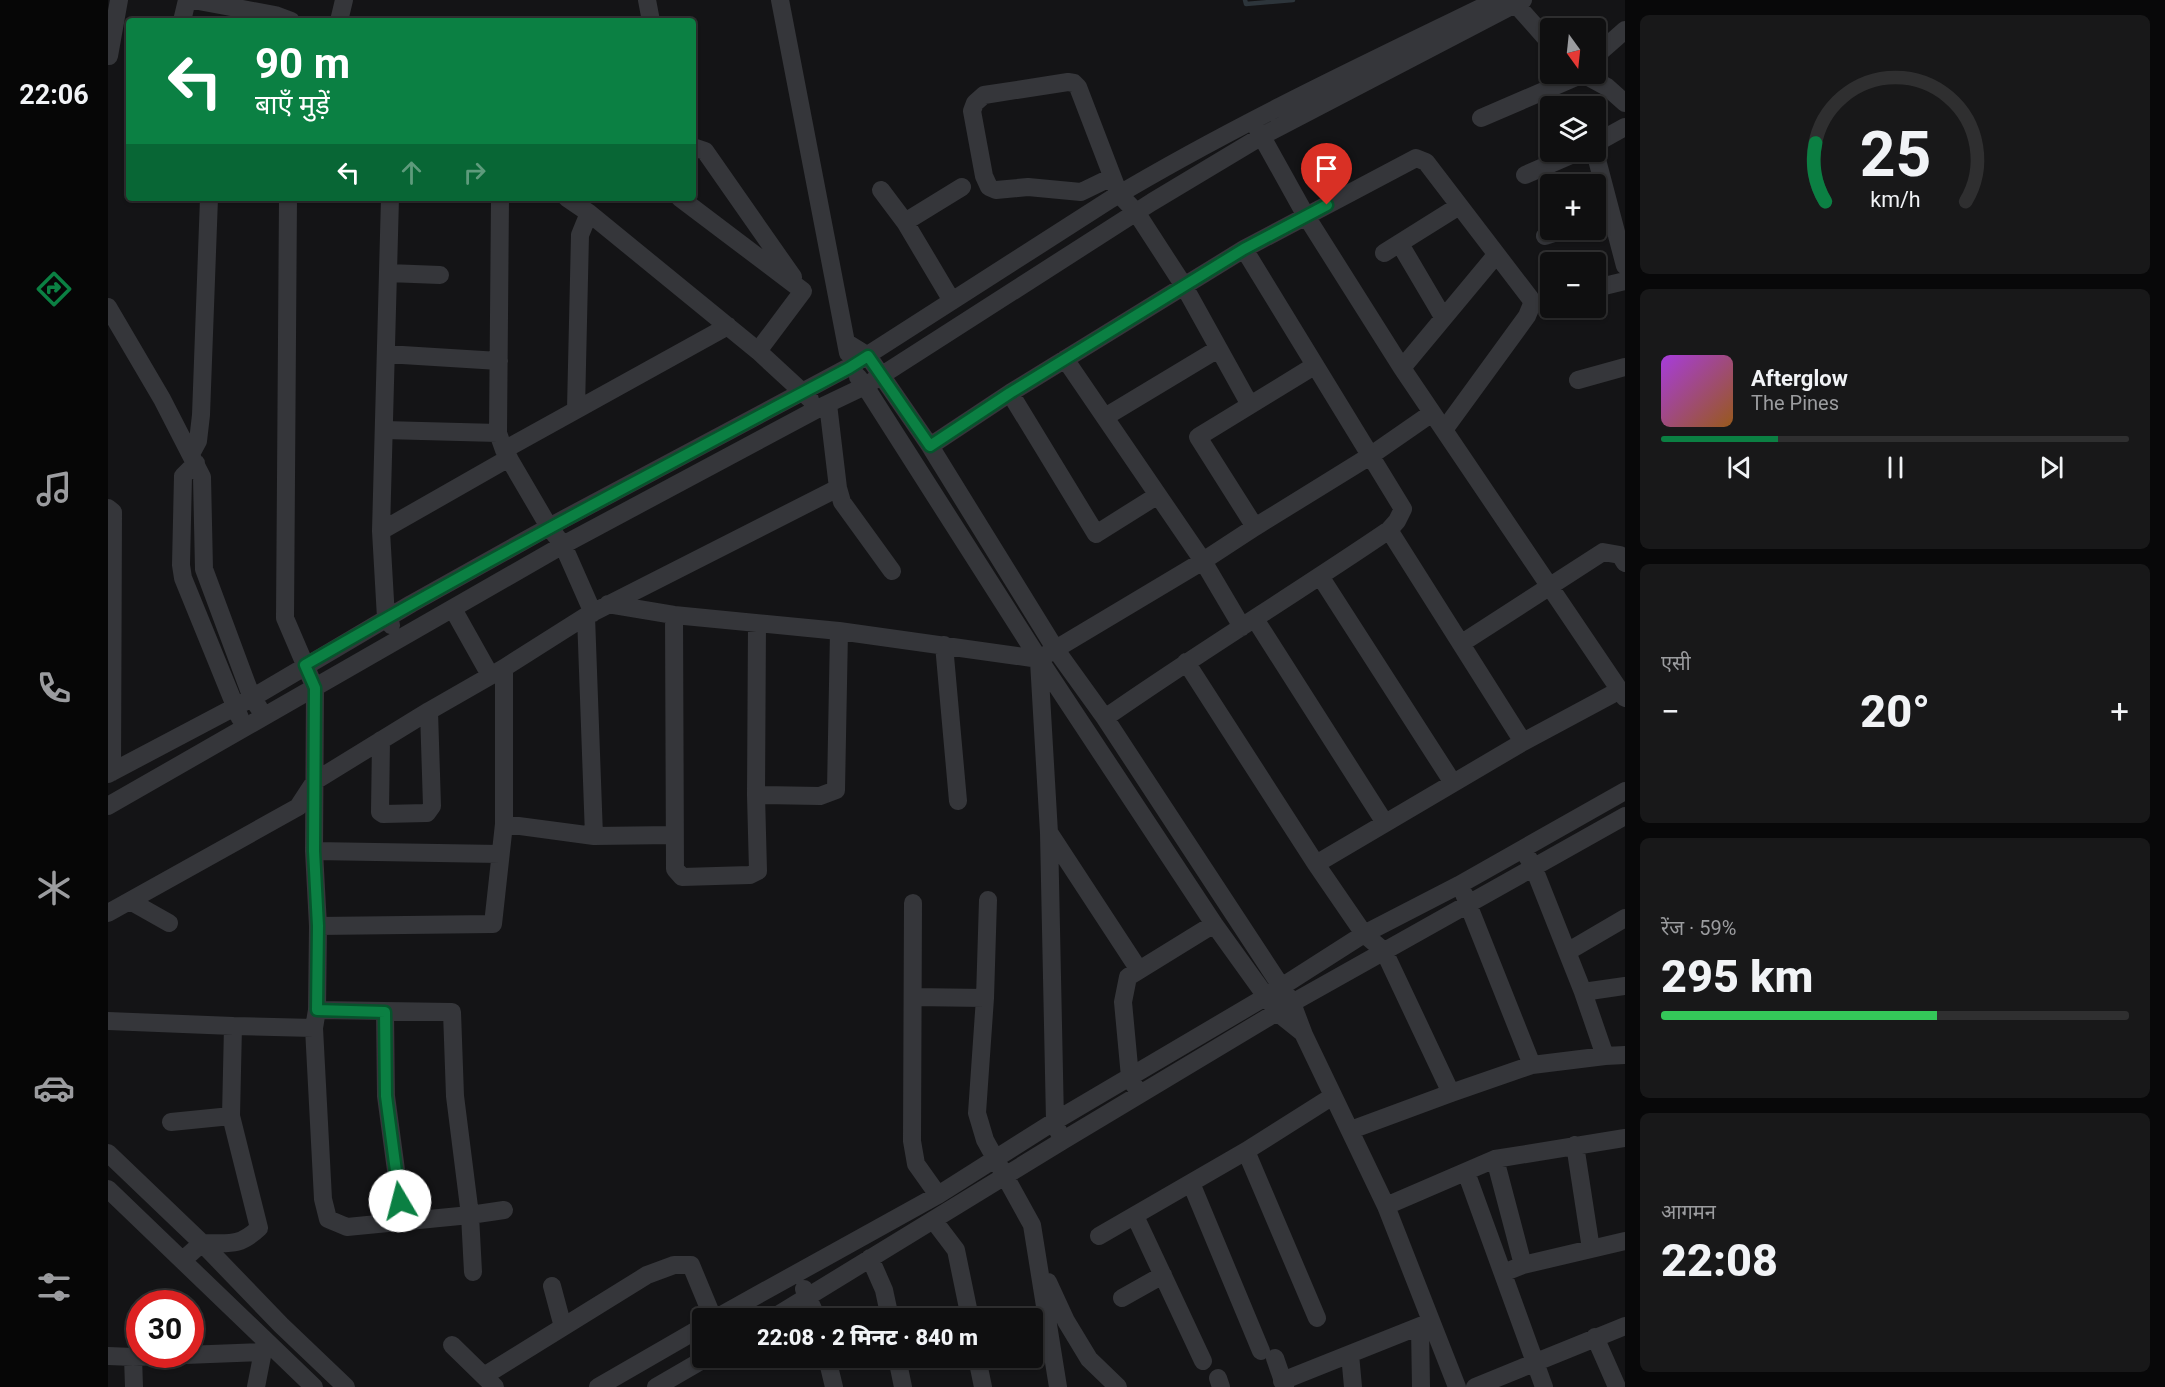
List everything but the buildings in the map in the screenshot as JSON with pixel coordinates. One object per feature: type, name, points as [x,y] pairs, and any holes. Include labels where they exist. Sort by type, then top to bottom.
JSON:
[{"type":"street","points":[[109,56],[119,0]]},
{"type":"street","points":[[340,18],[344,0]]},
{"type":"street","points":[[647,0],[650,18]]},
{"type":"street","points":[[780,0],[847,343],[849,368],[865,386],[1039,659],[1214,924],[1274,991]]},
{"type":"street","points":[[1422,45],[1497,0]]},
{"type":"street","points":[[184,18],[196,1],[280,12]]},
{"type":"street","points":[[1250,405],[1184,286],[1136,212],[1115,186],[1078,87],[1074,82],[984,95],[975,103],[972,111],[984,177],[989,187],[996,190],[1028,187],[1081,192],[1115,186],[1257,129],[1422,45],[1517,2],[1540,30]]},
{"type":"street","points":[[1606,47],[1625,30]]},
{"type":"street","points":[[1481,118],[1560,84]]},
{"type":"street","points":[[1601,84],[1625,103]]},
{"type":"street","points":[[1606,138],[1625,127]]},
{"type":"street","points":[[108,806],[246,729],[563,545],[865,386],[1136,212],[1257,129]]},
{"type":"street","points":[[1257,129],[1306,216],[1402,368],[1622,694],[1522,742],[1316,864]]},
{"type":"street","points":[[699,149],[803,291]]},
{"type":"street","points":[[930,446],[1010,393],[1244,249],[1416,158],[1426,162],[1530,298],[1531,310],[1444,430]]},
{"type":"street","points":[[1525,175],[1555,162]]},
{"type":"street","points":[[110,506],[110,773],[235,708],[386,618],[549,527],[849,368],[952,301],[1115,186]]},
{"type":"street","points":[[904,222],[962,187]]},
{"type":"street","points":[[881,190],[904,222],[952,301]]},
{"type":"street","points":[[209,201],[201,415],[193,459],[183,476],[181,565],[183,578],[202,626],[235,708],[246,729]]},
{"type":"street","points":[[288,201],[285,618],[315,688],[314,851],[318,926],[317,1010],[314,1028],[323,1199],[328,1219],[347,1227],[504,1210]]},
{"type":"street","points":[[390,201],[381,531],[386,618],[400,639]]},
{"type":"street","points":[[500,201],[499,361],[504,447],[549,527],[563,545],[596,611],[594,837]]},
{"type":"street","points":[[571,201],[729,326],[801,393],[824,406]]},
{"type":"street","points":[[684,201],[803,291]]},
{"type":"street","points":[[1384,253],[1459,206]]},
{"type":"street","points":[[576,409],[580,235],[589,213]]},
{"type":"street","points":[[1606,222],[1625,266]]},
{"type":"street","points":[[1400,244],[1443,317]]},
{"type":"street","points":[[1105,717],[1389,530],[1403,509],[1244,249]]},
{"type":"street","points":[[1402,368],[1496,255]]},
{"type":"street","points":[[388,273],[440,275]]},
{"type":"street","points":[[1606,286],[1625,281]]},
{"type":"street","points":[[758,351],[803,291]]},
{"type":"street","points":[[108,307],[172,419],[202,477],[204,568],[252,698],[264,718]]},
{"type":"street","points":[[381,531],[504,447],[729,326]]},
{"type":"street","points":[[847,343],[868,356],[930,446],[1056,650],[1105,717],[1274,991],[1304,1035],[1386,1206],[1425,1324],[1457,1387]]},
{"type":"street","points":[[1105,417],[1218,349]]},
{"type":"street","points":[[386,354],[499,361]]},
{"type":"street","points":[[1065,359],[1385,823]]},
{"type":"street","points":[[1255,527],[1198,437],[1314,366]]},
{"type":"street","points":[[1578,380],[1625,367]]},
{"type":"street","points":[[1010,393],[1096,534],[1158,495]]},
{"type":"street","points":[[824,406],[842,502],[892,571]]},
{"type":"street","points":[[596,611],[674,615],[839,631],[1039,659],[1203,561],[1370,456],[1432,413]]},
{"type":"street","points":[[172,419],[201,415]]},
{"type":"street","points":[[384,430],[504,447]]},
{"type":"street","points":[[108,913],[298,807],[315,781],[596,611],[838,488]]},
{"type":"street","points":[[1389,530],[1522,742]]},
{"type":"street","points":[[1462,643],[1603,552],[1620,555],[1625,563]]},
{"type":"street","points":[[1320,576],[1453,783]]},
{"type":"street","points":[[318,926],[494,924],[504,824],[497,672],[453,609]]},
{"type":"street","points":[[674,615],[675,869],[682,877],[750,875],[758,871],[757,624]]},
{"type":"street","points":[[202,626],[222,618]]},
{"type":"street","points":[[756,795],[820,796],[836,790],[839,631]]},
{"type":"street","points":[[944,645],[958,801]]},
{"type":"street","points":[[1039,659],[1049,833],[1055,1121],[1062,1141]]},
{"type":"street","points":[[1186,662],[1316,864],[1365,934],[1384,951],[1451,1093]]},
{"type":"street","points":[[381,740],[380,812],[382,814],[427,813],[432,806],[429,711]]},
{"type":"street","points":[[733,1308],[938,1195],[1055,1121],[1274,991],[1365,934],[1459,885],[1625,791]]},
{"type":"street","points":[[791,1308],[1062,1141],[1285,1008],[1625,816]]},
{"type":"street","points":[[504,824],[594,837],[674,835]]},
{"type":"street","points":[[1049,833],[1139,970]]},
{"type":"street","points":[[1522,848],[1533,866],[1605,1056]]},
{"type":"street","points":[[314,851],[500,854]]},
{"type":"street","points":[[1459,885],[1469,904],[1532,1065]]},
{"type":"street","points":[[988,900],[985,998],[977,1113],[985,1140],[1032,1225],[1058,1387]]},
{"type":"street","points":[[130,901],[169,922]]},
{"type":"street","points":[[913,903],[912,1141],[916,1164],[938,1195]]},
{"type":"street","points":[[1567,952],[1625,918]]},
{"type":"street","points":[[1139,1095],[1130,1077],[1123,1002],[1128,977],[1214,924]]},
{"type":"street","points":[[1582,992],[1625,986]]},
{"type":"street","points":[[913,997],[985,998]]},
{"type":"street","points":[[317,1010],[452,1012],[455,1096],[470,1215],[473,1272]]},
{"type":"street","points":[[385,1012],[386,1096],[403,1222]]},
{"type":"street","points":[[108,1021],[314,1028]]},
{"type":"street","points":[[183,1260],[202,1243],[233,1243],[247,1240],[259,1228],[231,1116],[233,1026]]},
{"type":"street","points":[[1350,1130],[1532,1065],[1625,1055]]},
{"type":"street","points":[[1099,1236],[1246,1151],[1333,1096]]},
{"type":"street","points":[[171,1122],[231,1116]]},
{"type":"street","points":[[1386,1206],[1495,1159],[1625,1138]]},
{"type":"street","points":[[1575,1145],[1591,1249]]},
{"type":"street","points":[[1246,1151],[1317,1318]]},
{"type":"street","points":[[108,1154],[202,1243],[281,1325],[346,1387]]},
{"type":"street","points":[[1495,1159],[1523,1265]]},
{"type":"street","points":[[1466,1172],[1544,1387]]},
{"type":"street","points":[[1191,1183],[1268,1355],[1284,1384],[1425,1324]]},
{"type":"street","points":[[108,1189],[183,1260],[264,1346],[314,1387]]},
{"type":"street","points":[[1135,1216],[1203,1361]]},
{"type":"street","points":[[934,1221],[956,1250],[967,1308]]},
{"type":"street","points":[[1503,1273],[1523,1265],[1625,1241]]},
{"type":"street","points":[[870,1258],[884,1290],[888,1308]]},
{"type":"street","points":[[1039,1263],[1066,1321],[1089,1359],[1118,1387]]},
{"type":"street","points":[[452,1345],[489,1382],[563,1327],[647,1275],[674,1265],[691,1265],[710,1308]]},
{"type":"street","points":[[796,1274],[813,1308]]},
{"type":"street","points":[[1122,1298],[1162,1275]]},
{"type":"street","points":[[552,1286],[563,1327]]},
{"type":"street","points":[[1421,1387],[1425,1324]]},
{"type":"street","points":[[256,1387],[264,1346],[281,1325]]},
{"type":"street","points":[[1475,1387],[1625,1326]]},
{"type":"street","points":[[598,1387],[692,1333]]},
{"type":"street","points":[[1595,1337],[1617,1387]]},
{"type":"street","points":[[204,1351],[264,1346]]},
{"type":"street","points":[[1350,1354],[1353,1387]]},
{"type":"street","points":[[108,1356],[126,1357]]},
{"type":"street","points":[[656,1387],[692,1366]]},
{"type":"street","points":[[133,1368],[134,1387]]},
{"type":"street","points":[[829,1368],[834,1387]]},
{"type":"street","points":[[899,1368],[903,1387]]},
{"type":"street","points":[[979,1368],[982,1387]]},
{"type":"waterway","points":[[1245,0],[1246,4],[1293,0]]},
{"type":"route","points":[[400,1201],[386,1096],[385,1012],[317,1010],[318,926],[314,851],[315,688],[305,665],[549,527],[868,356],[930,446],[1010,393],[1244,249],[1327,205]]}]
